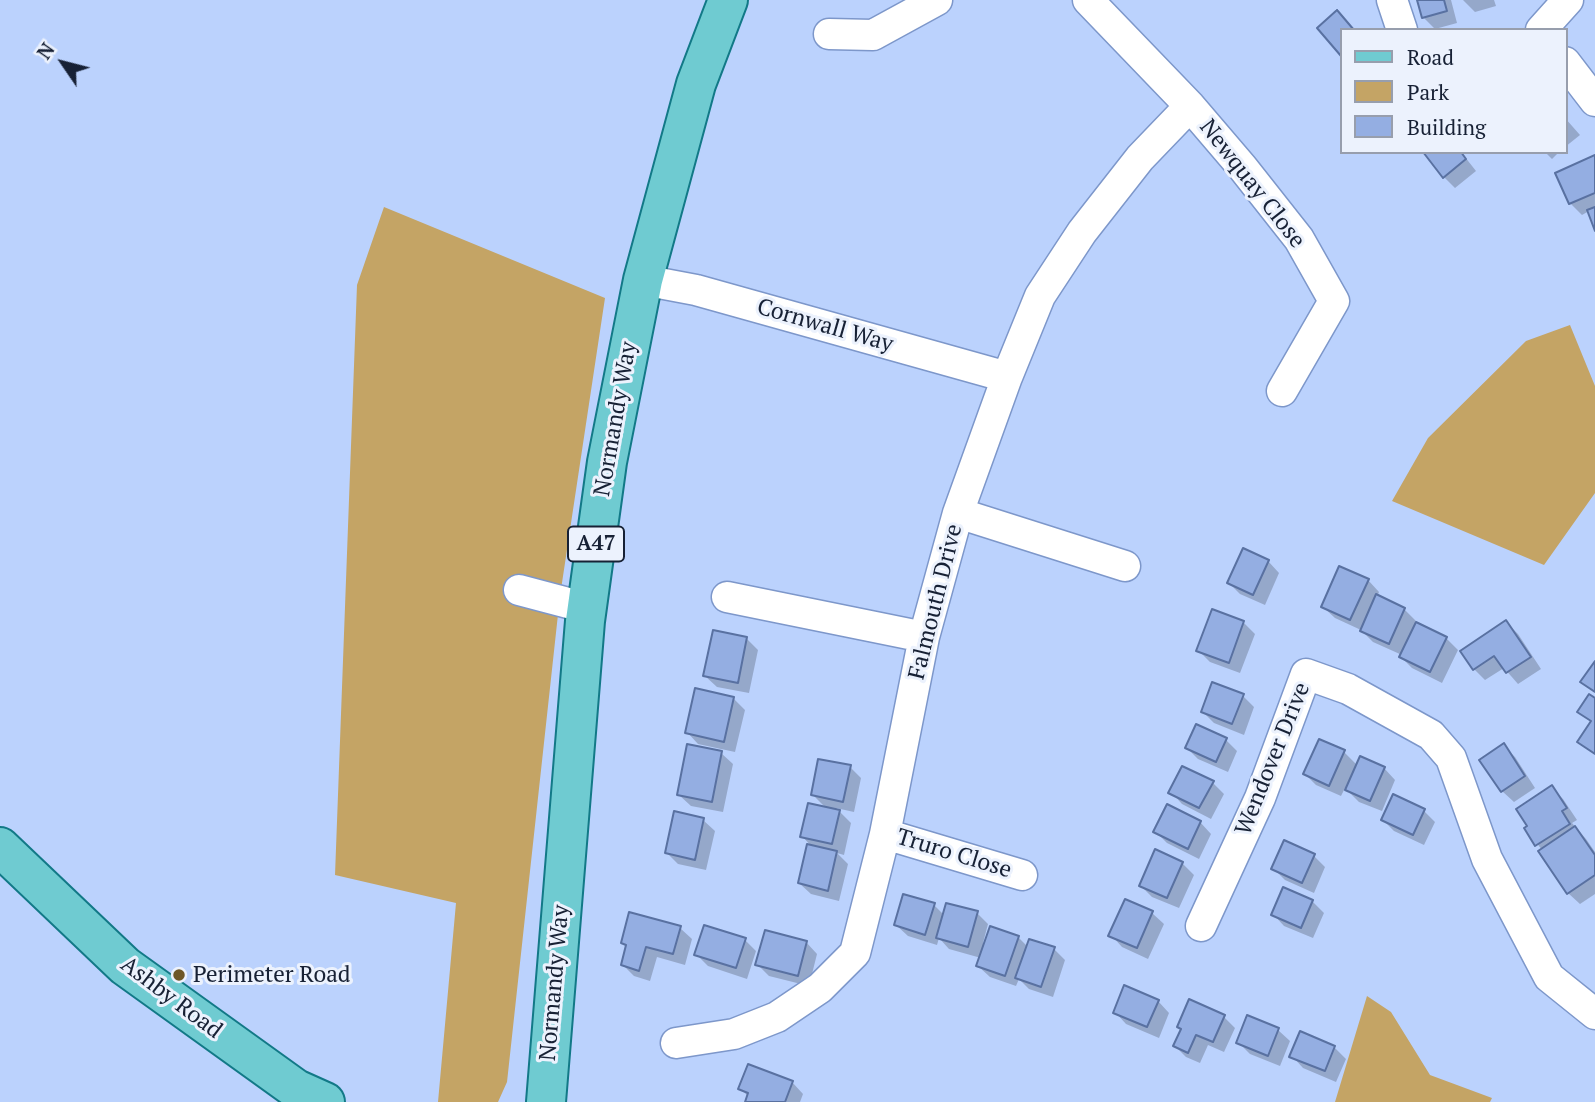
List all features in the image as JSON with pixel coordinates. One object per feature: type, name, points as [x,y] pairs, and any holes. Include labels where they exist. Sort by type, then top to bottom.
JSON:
[{"type":"main road","name":"Normandy Way","points":[[545,1102],[587,608],[607,461],[643,280],[696,84],[728,0]]},
{"type":"main road","name":"Ashby Road","points":[[0,848],[125,966],[296,1089],[325,1102]]},
{"type":"street","name":"Newquay Close","points":[[1088,0],[1190,106],[1243,168],[1299,239],[1334,301],[1282,391]]},
{"type":"street","points":[[1392,0],[1401,28]]},
{"type":"street","points":[[1543,28],[1568,0]]},
{"type":"street","points":[[829,34],[873,35],[927,5]]},
{"type":"street","points":[[1567,65],[1595,101]]},
{"type":"street","name":"Falmouth Drive","points":[[676,1044],[734,1034],[777,1017],[820,988],[855,953],[885,834],[924,637],[958,513],[1007,377],[1040,296],[1082,232],[1140,159],[1190,106]]},
{"type":"street","name":"Cornwall Way","points":[[643,280],[696,290],[1007,377]]},
{"type":"street","points":[[958,513],[1125,566]]},
{"type":"street","points":[[519,590],[587,608]]},
{"type":"street","points":[[727,597],[924,637]]},
{"type":"street","name":"Wendover Drive","points":[[1201,926],[1260,798],[1306,674],[1348,688],[1431,735],[1451,758],[1487,859],[1549,977],[1595,1014]]},
{"type":"street","name":"Truro Close","points":[[885,834],[1022,875]]},
{"type":"green space","points":[[384,207],[605,298],[560,596],[507,1082],[498,1102],[438,1102],[456,903],[335,875],[357,285]]},
{"type":"green space","points":[[1570,325],[1595,386],[1595,493],[1544,565],[1392,501],[1428,438],[1526,341]]},
{"type":"green space","points":[[1367,996],[1391,1012],[1430,1075],[1492,1098],[1490,1102],[1335,1102]]},
{"type":"building","points":[[1417,0],[1444,0],[1447,11],[1422,18]]},
{"type":"building","points":[[1337,10],[1352,28],[1340,28],[1340,55],[1317,28]]},
{"type":"building","points":[[1425,154],[1462,154],[1466,159],[1443,178]]},
{"type":"building","points":[[1595,155],[1595,193],[1569,204],[1555,173]]},
{"type":"building","points":[[1595,207],[1595,231],[1587,210]]},
{"type":"building","points":[[1243,548],[1269,560],[1253,595],[1227,583]]},
{"type":"building","points":[[1339,566],[1369,579],[1350,620],[1321,607]]},
{"type":"building","points":[[1376,594],[1405,608],[1389,644],[1360,631]]},
{"type":"building","points":[[1212,609],[1244,621],[1229,663],[1196,651]]},
{"type":"building","points":[[1506,620],[1531,657],[1506,673],[1494,656],[1473,670],[1460,651]]},
{"type":"building","points":[[1416,622],[1447,637],[1430,672],[1399,657]]},
{"type":"building","points":[[713,630],[747,637],[738,683],[703,676]]},
{"type":"building","points":[[1595,661],[1595,692],[1580,682]]},
{"type":"building","points":[[1212,682],[1244,694],[1232,724],[1201,712]]},
{"type":"building","points":[[695,688],[734,697],[724,742],[685,733]]},
{"type":"building","points":[[1589,694],[1595,698],[1595,754],[1577,742],[1591,721],[1577,712]]},
{"type":"building","points":[[1196,724],[1227,738],[1216,762],[1185,748]]},
{"type":"building","points":[[1319,739],[1345,750],[1329,786],[1303,774]]},
{"type":"building","points":[[1504,743],[1525,776],[1501,792],[1479,760]]},
{"type":"building","points":[[687,744],[722,751],[712,802],[677,795]]},
{"type":"building","points":[[1360,756],[1385,767],[1370,801],[1345,790]]},
{"type":"building","points":[[818,759],[851,765],[843,802],[811,795]]},
{"type":"building","points":[[1182,766],[1214,781],[1199,808],[1168,793]]},
{"type":"building","points":[[1552,785],[1567,808],[1562,811],[1570,824],[1535,846],[1516,809]]},
{"type":"building","points":[[1393,794],[1425,809],[1413,835],[1381,820]]},
{"type":"building","points":[[808,803],[840,810],[832,844],[800,837]]},
{"type":"building","points":[[1167,804],[1201,821],[1188,849],[1153,832]]},
{"type":"building","points":[[674,811],[704,818],[695,860],[665,853]]},
{"type":"building","points":[[1575,826],[1595,855],[1595,875],[1567,894],[1538,851]]},
{"type":"building","points":[[1284,840],[1315,854],[1302,883],[1271,869]]},
{"type":"building","points":[[807,844],[837,851],[828,891],[798,883]]},
{"type":"building","points":[[1155,849],[1183,862],[1167,898],[1139,886]]},
{"type":"building","points":[[1283,887],[1313,900],[1301,928],[1271,915]]},
{"type":"building","points":[[903,894],[935,903],[925,935],[894,925]]},
{"type":"building","points":[[1125,899],[1153,911],[1137,948],[1108,936]]},
{"type":"building","points":[[946,903],[978,911],[968,947],[936,938]]},
{"type":"building","points":[[629,912],[681,926],[673,954],[646,947],[639,971],[621,965],[626,945],[621,943]]},
{"type":"building","points":[[704,925],[746,938],[736,968],[694,955]]},
{"type":"building","points":[[990,926],[1019,936],[1005,976],[976,966]]},
{"type":"building","points":[[765,930],[807,941],[798,976],[755,965]]},
{"type":"building","points":[[1029,939],[1055,947],[1041,987],[1015,978]]},
{"type":"building","points":[[1124,985],[1159,1000],[1147,1027],[1113,1013]]},
{"type":"building","points":[[1189,999],[1225,1015],[1213,1042],[1196,1035],[1188,1053],[1173,1046],[1181,1029],[1177,1027]]},
{"type":"building","points":[[1247,1015],[1279,1028],[1268,1056],[1236,1043]]},
{"type":"building","points":[[1300,1031],[1335,1046],[1325,1071],[1289,1057]]},
{"type":"building","points":[[748,1064],[793,1081],[785,1102],[745,1102],[748,1093],[738,1089]]},
{"type":"place","name":"Perimeter Road","points":[[179,975]]}]
